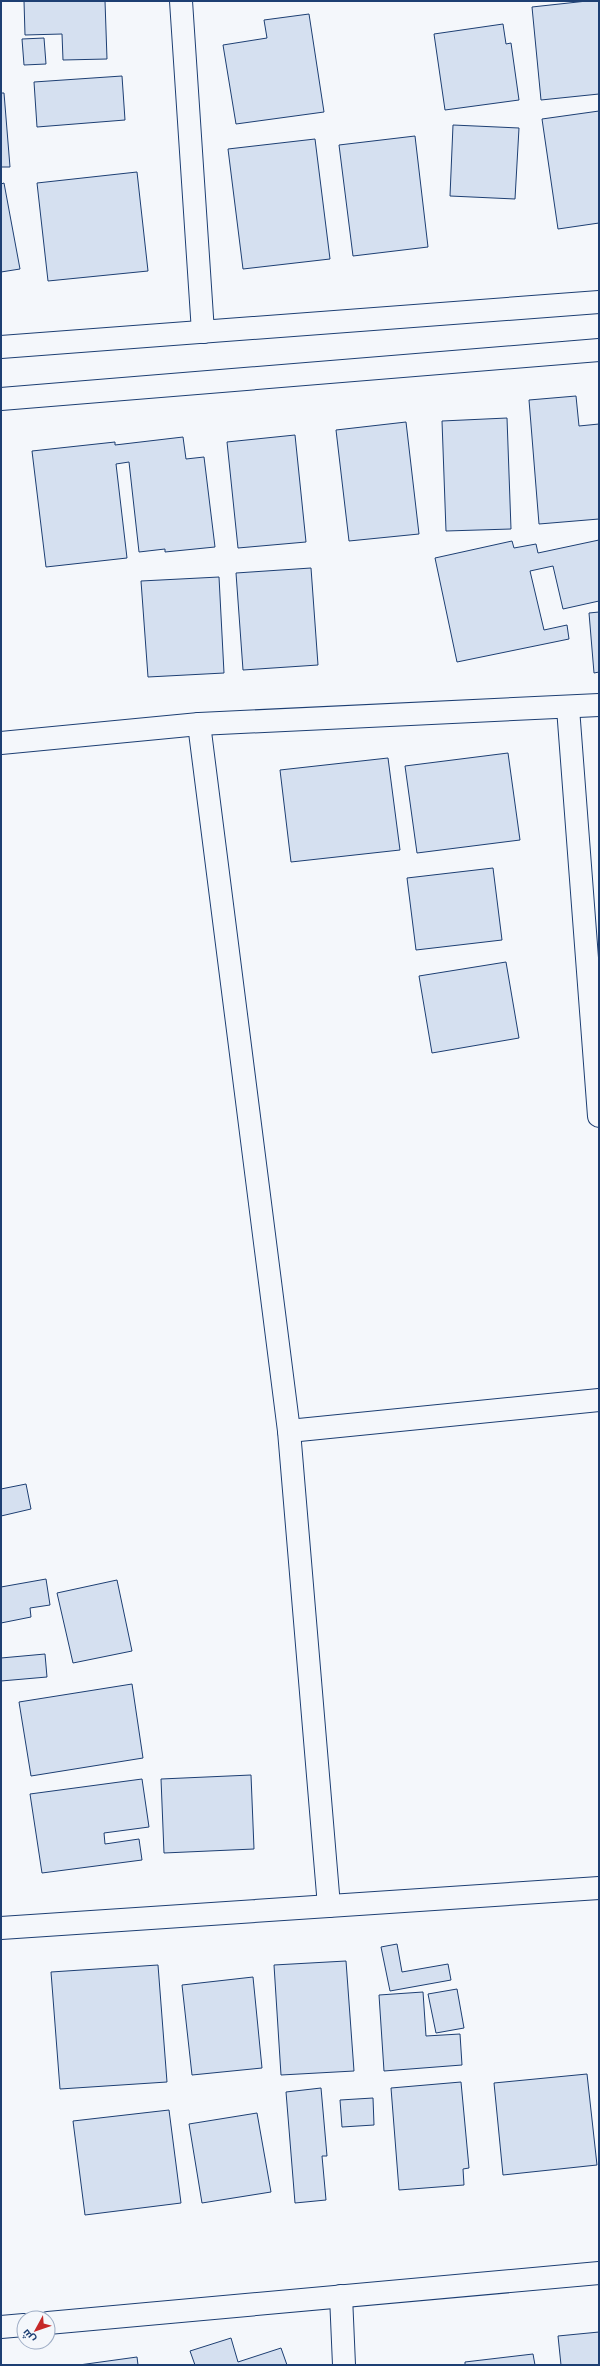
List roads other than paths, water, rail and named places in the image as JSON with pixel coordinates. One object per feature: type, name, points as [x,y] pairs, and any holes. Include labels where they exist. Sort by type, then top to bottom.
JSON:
[{"type":"street","points":[[181,1],[204,332]]},
{"type":"street","points":[[1,347],[599,302]]},
{"type":"street","points":[[1,399],[599,350]]},
{"type":"street","points":[[1,742],[199,724],[568,708],[599,705]]},
{"type":"street","points":[[568,708],[599,1116]]},
{"type":"street","points":[[199,724],[289,1431],[329,1906]]},
{"type":"street","points":[[289,1431],[599,1400]]},
{"type":"street","points":[[1,1928],[599,1888]]},
{"type":"street","points":[[56,2322],[599,2273]]},
{"type":"street","points":[[341,2296],[344,2365]]},
{"type":"street","points":[[1,2327],[16,2326]]}]
